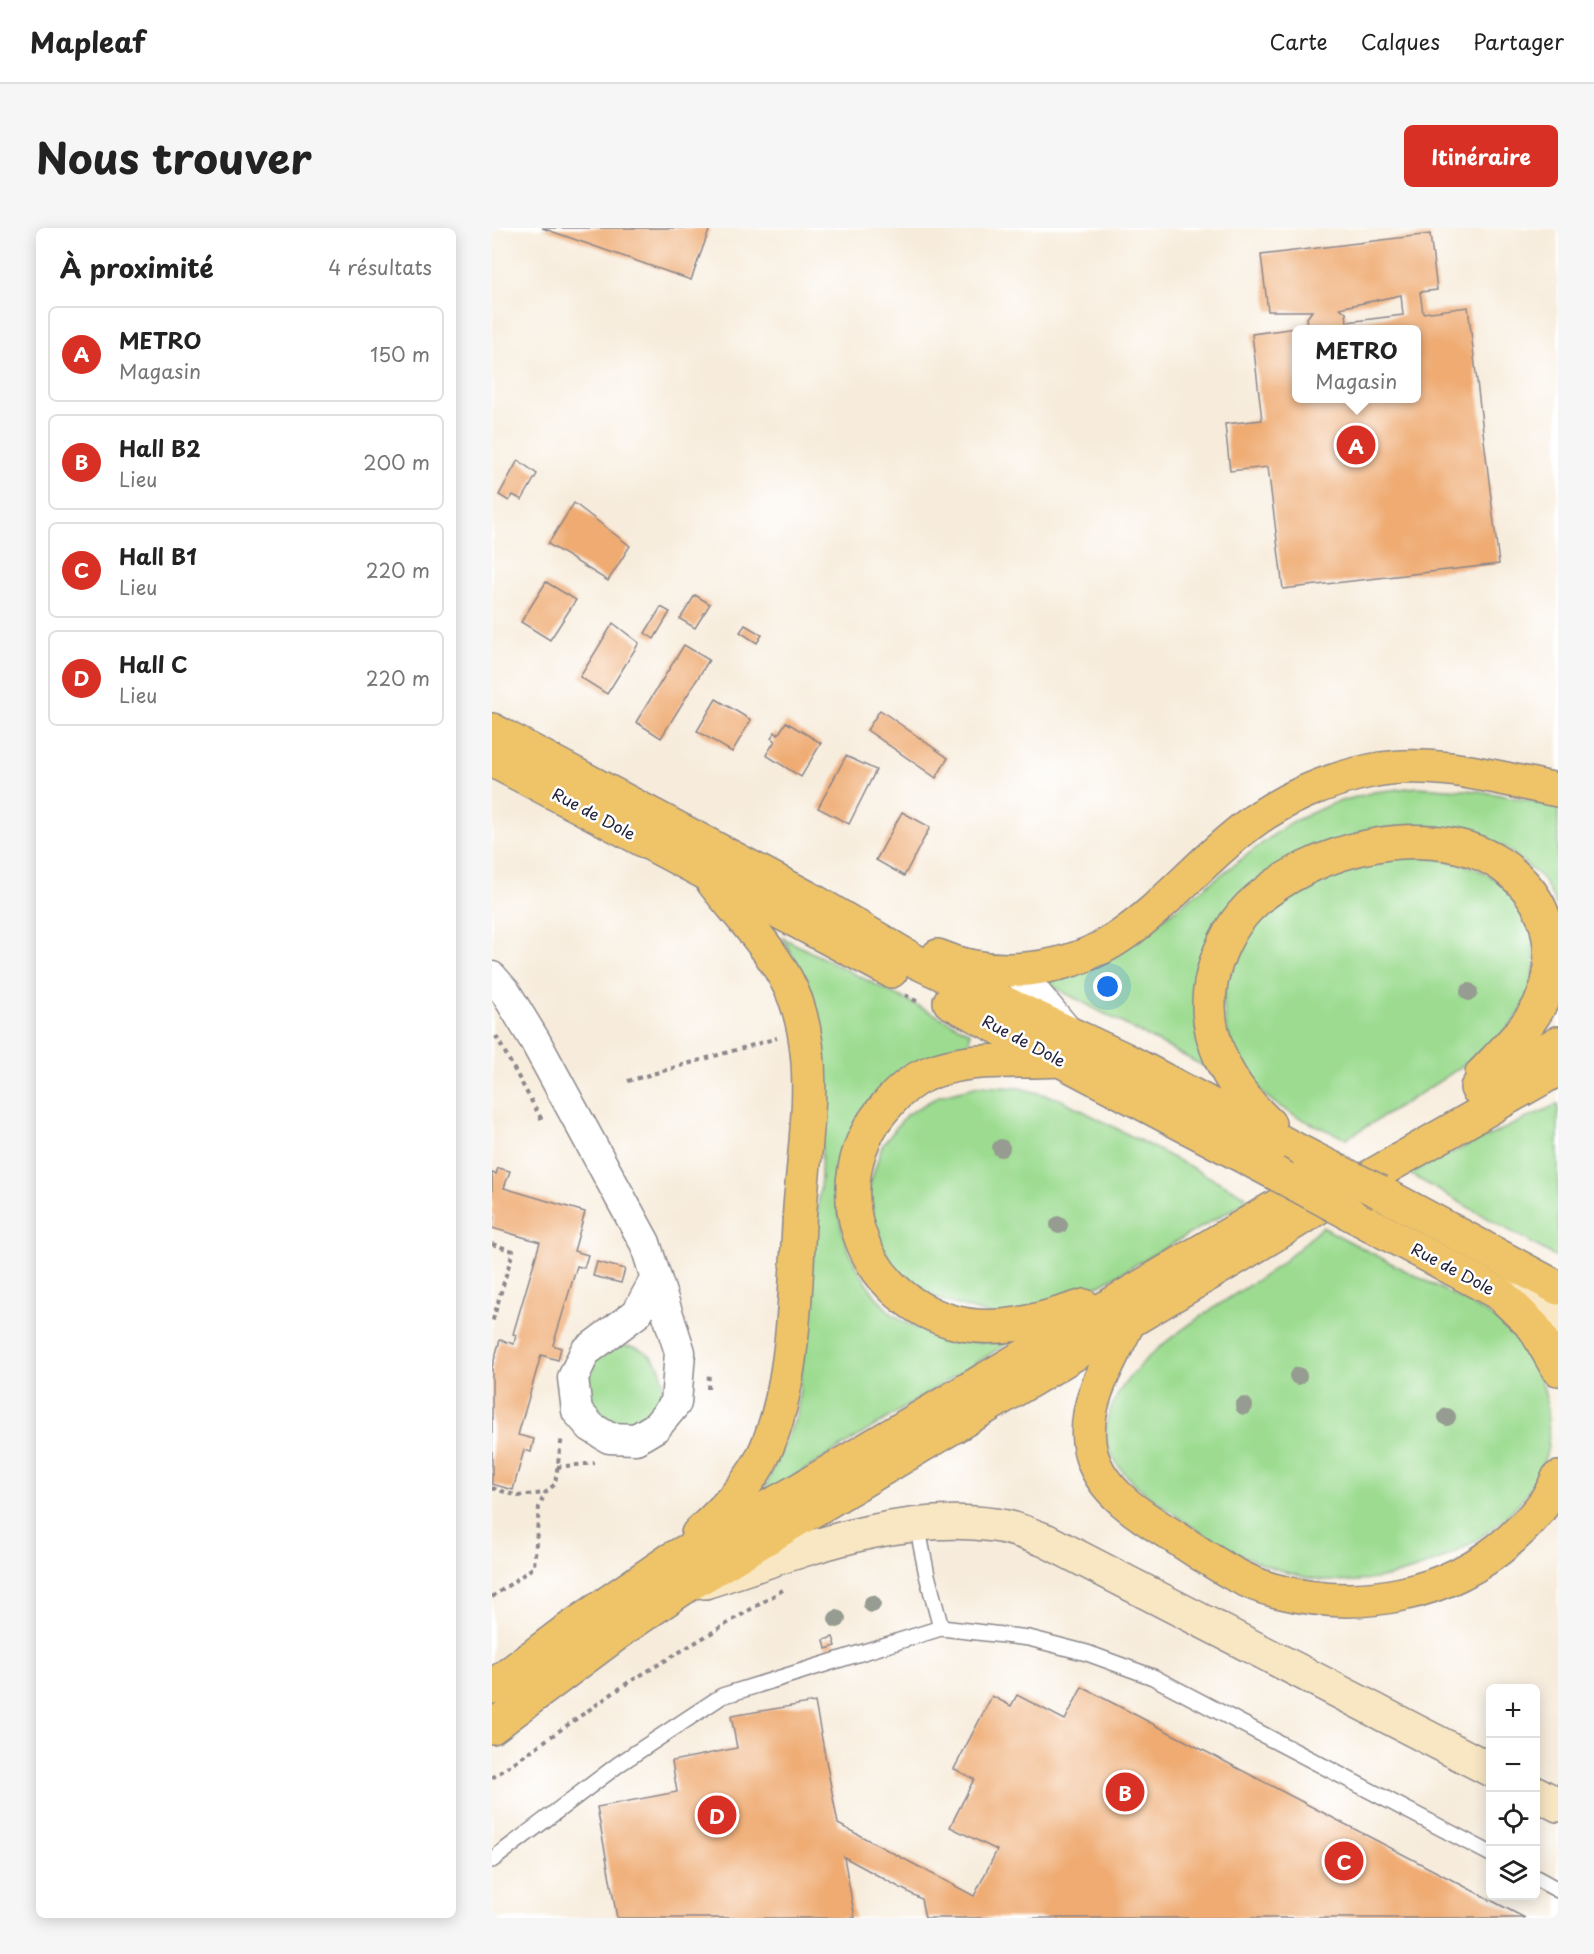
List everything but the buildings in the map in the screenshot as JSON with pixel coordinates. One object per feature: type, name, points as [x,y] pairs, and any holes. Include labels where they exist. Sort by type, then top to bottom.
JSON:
[{"type":"main road","name":"Rue de Dole","points":[[492,730],[812,900],[1064,1046],[1275,1173],[1349,1214],[1500,1294],[1558,1319]]},
{"type":"main road","name":"Rue de Dole","points":[[492,760],[706,874],[1064,1046],[1181,1087],[1558,1288]]},
{"type":"main road","points":[[812,900],[944,958],[978,968],[1016,970],[1077,958],[1106,945],[1142,919],[1209,856],[1248,824],[1270,810],[1330,782],[1370,771],[1407,766],[1447,768],[1558,790]]},
{"type":"main road","points":[[1301,1151],[1253,1109],[1235,1086],[1219,1056],[1210,1024],[1209,996],[1213,969],[1233,927],[1249,907],[1271,890],[1322,862],[1379,844],[1429,841],[1460,846],[1484,855],[1503,866],[1522,882],[1536,900],[1547,924],[1551,951],[1549,980],[1539,1006],[1522,1033],[1459,1098]]},
{"type":"main road","points":[[492,1727],[627,1626],[676,1574],[717,1517],[746,1483],[760,1461],[779,1409],[786,1373],[796,1278],[808,1096],[806,1035],[795,1000],[779,969],[706,874]]},
{"type":"main road","points":[[1064,1046],[1020,1063],[984,1060],[952,1064],[926,1074],[896,1095],[875,1118],[860,1144],[853,1167],[852,1199],[858,1232],[872,1262],[895,1290],[919,1308],[951,1321],[983,1327],[1017,1326],[1130,1307],[1459,1098],[1558,1042]]},
{"type":"main road","points":[[492,1687],[564,1632],[676,1574],[792,1494],[1130,1307],[1333,1198],[1558,1069]]},
{"type":"main road","points":[[1500,1294],[1534,1327],[1558,1369]]},
{"type":"main road","points":[[1130,1307],[1092,1401],[1088,1421],[1089,1444],[1099,1473],[1116,1496],[1140,1515],[1220,1565],[1276,1591],[1344,1599],[1384,1598],[1419,1592],[1455,1577],[1494,1554],[1526,1526],[1547,1498],[1558,1478]]},
{"type":"main road","points":[[676,1574],[917,1525],[956,1522],[996,1525],[1047,1541],[1486,1767]]},
{"type":"main road","points":[[1540,1795],[1558,1805]]},
{"type":"street","name":"Rue de Dole","points":[[1016,970],[1064,1046]]},
{"type":"street","points":[[492,977],[506,993],[545,1059],[645,1243],[680,1352],[676,1403],[656,1427],[636,1438],[609,1438],[591,1427],[577,1411],[573,1378],[585,1352],[637,1314],[656,1278]]},
{"type":"lane","points":[[917,1525],[941,1628]]},
{"type":"lane","points":[[492,1860],[619,1764],[722,1696],[941,1628],[1029,1638],[1087,1653],[1153,1677],[1486,1851]]},
{"type":"lane","points":[[1540,1880],[1558,1890]]},
{"type":"path","points":[[898,991],[928,1007]]},
{"type":"path","points":[[628,1081],[787,1036]]},
{"type":"path","points":[[492,1244],[513,1251],[492,1323]]},
{"type":"path","points":[[492,1597],[534,1567],[539,1507],[545,1493],[555,1484],[557,1467]]},
{"type":"path","points":[[492,1488],[518,1496],[545,1493]]},
{"type":"green space","points":[[1417,787],[1479,791],[1558,806],[1558,908],[1542,878],[1506,848],[1459,829],[1413,825],[1361,832],[1241,894],[1209,1069],[1048,984],[1054,975],[1152,927],[1288,824],[1331,804],[1374,792]]},
{"type":"green space","points":[[1393,856],[1449,861],[1485,873],[1500,883],[1513,896],[1529,925],[1534,949],[1534,974],[1528,998],[1522,1009],[1510,1026],[1491,1043],[1442,1080],[1346,1139],[1274,1103],[1249,1077],[1236,1056],[1227,1032],[1224,1007],[1227,974],[1238,946],[1256,923],[1278,903],[1334,875]]},
{"type":"green space","points":[[783,938],[970,1032],[969,1048],[929,1058],[896,1076],[869,1101],[850,1132],[839,1166],[838,1203],[845,1240],[863,1277],[880,1301],[896,1317],[940,1336],[967,1341],[1008,1343],[761,1497],[797,1415],[821,1178],[824,1049],[812,992]]},
{"type":"green space","points":[[978,1086],[1020,1088],[1060,1099],[1246,1196],[1245,1202],[1102,1284],[1039,1311],[993,1316],[938,1299],[899,1273],[876,1237],[869,1187],[882,1146],[906,1115],[939,1096]]},
{"type":"green space","points":[[1558,1104],[1558,1258],[1408,1173]]},
{"type":"green space","points":[[1322,1227],[1466,1302],[1512,1332],[1527,1350],[1540,1376],[1548,1414],[1547,1451],[1534,1481],[1514,1509],[1488,1532],[1457,1552],[1423,1566],[1389,1576],[1354,1581],[1322,1580],[1278,1570],[1236,1552],[1197,1530],[1160,1504],[1129,1478],[1112,1456],[1106,1431],[1108,1417],[1118,1394],[1133,1373],[1154,1352],[1177,1333],[1279,1265]]},
{"type":"green space","points":[[625,1346],[639,1349],[652,1357],[660,1370],[663,1384],[660,1398],[652,1411],[639,1419],[625,1422],[611,1419],[598,1411],[590,1398],[587,1384],[590,1370],[598,1357],[611,1349]]},
{"type":"place","name":"METRO","points":[[1356,445]]},
{"type":"place","name":"Hall B2","points":[[1125,1792]]},
{"type":"place","name":"Hall C","points":[[717,1815]]},
{"type":"place","name":"Hall B1","points":[[1344,1861]]}]
